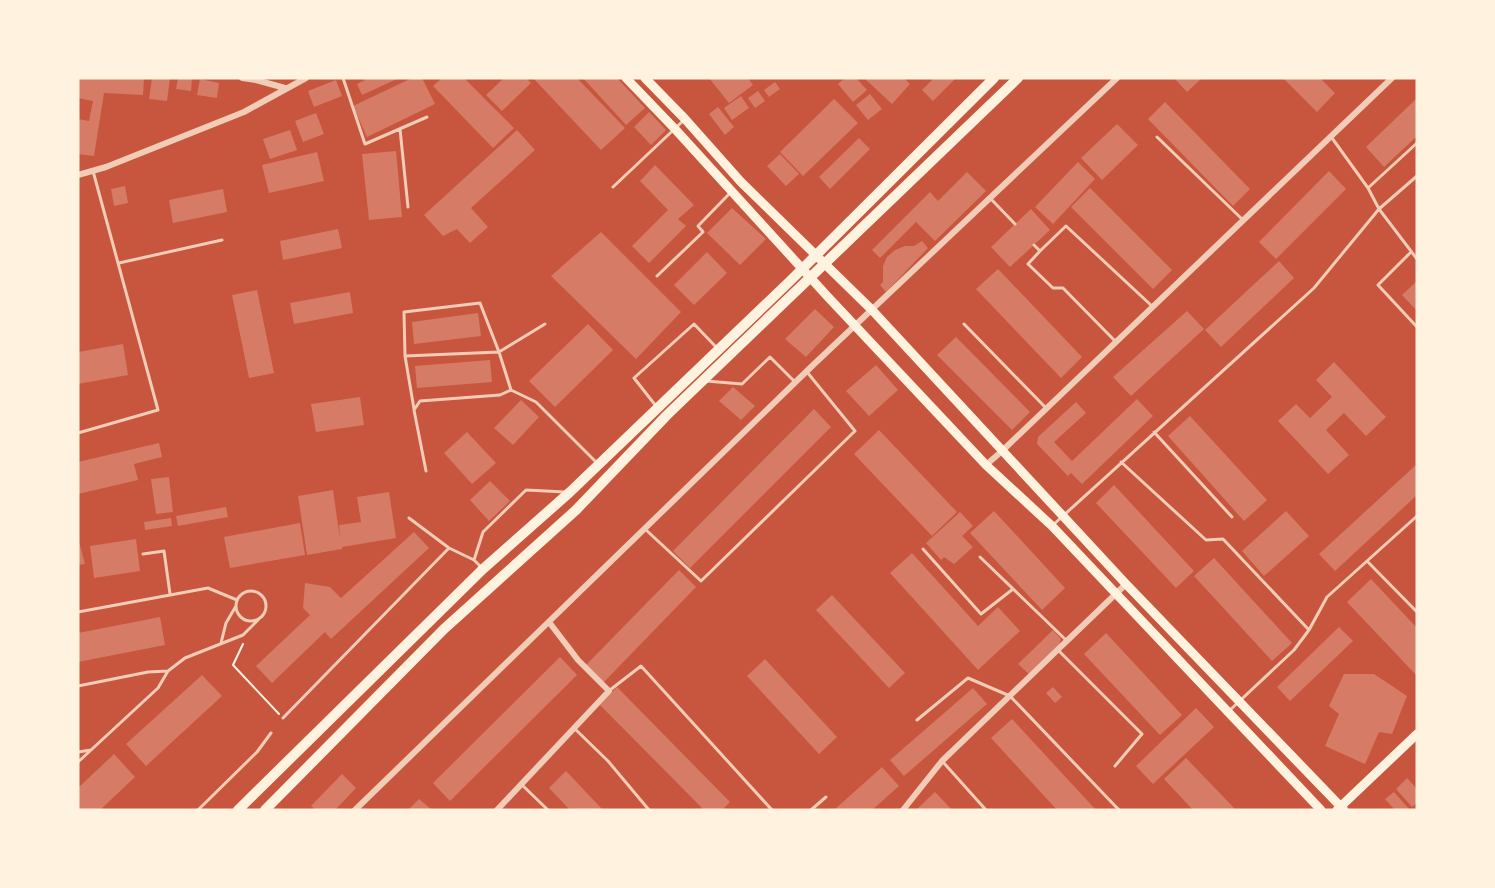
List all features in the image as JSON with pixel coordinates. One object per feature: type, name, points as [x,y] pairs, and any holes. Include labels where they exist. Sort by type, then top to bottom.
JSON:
[{"type":"main road","points":[[626,78],[986,465],[1052,526],[1321,810]]},
{"type":"main road","points":[[645,78],[741,182],[872,310],[1126,584],[1341,809],[1417,734]]},
{"type":"main road","points":[[237,810],[483,569],[570,492],[803,268],[983,82],[994,78]]},
{"type":"main road","points":[[265,810],[444,629],[576,510],[667,415],[1018,78]]},
{"type":"street","points":[[242,78],[285,88]]},
{"type":"street","points":[[78,175],[244,112],[306,78]]},
{"type":"street","points":[[358,809],[807,372],[1117,78]]},
{"type":"street","points":[[986,465],[1392,78]]},
{"type":"street","points":[[903,810],[942,761],[1126,584]]},
{"type":"street","points":[[497,810],[609,691],[578,660],[549,622]]},
{"type":"lane","points":[[343,78],[365,144],[427,117]]},
{"type":"lane","points":[[613,187],[685,119]]},
{"type":"lane","points":[[400,129],[408,207]]},
{"type":"lane","points":[[1157,137],[1243,220]]},
{"type":"lane","points":[[1330,137],[1368,188],[1379,209],[1417,259]]},
{"type":"lane","points":[[1368,188],[1417,143]]},
{"type":"lane","points":[[78,434],[158,410],[93,171]]},
{"type":"lane","points":[[1052,526],[1314,288],[1379,209],[1417,176]]},
{"type":"lane","points":[[657,276],[703,232],[698,226],[733,191]]},
{"type":"lane","points":[[990,198],[1015,224]]},
{"type":"lane","points":[[1116,342],[1063,288],[1053,288],[1028,264],[1066,226],[1153,307]]},
{"type":"lane","points":[[119,263],[222,240]]},
{"type":"lane","points":[[1034,245],[1040,251]]},
{"type":"lane","points":[[1411,252],[1378,285],[1417,327]]},
{"type":"lane","points":[[426,471],[405,356],[404,312],[480,303],[511,390]]},
{"type":"lane","points":[[405,356],[499,352],[544,324]]},
{"type":"lane","points":[[657,407],[634,378],[694,324],[718,349]]},
{"type":"lane","points":[[964,324],[1046,408]]},
{"type":"lane","points":[[704,381],[742,384],[770,357],[796,383]]},
{"type":"lane","points":[[644,529],[700,581],[855,431],[807,372]]},
{"type":"lane","points":[[414,410],[420,401],[500,394],[511,390],[536,402],[598,464]]},
{"type":"lane","points":[[1154,432],[1232,517]]},
{"type":"lane","points":[[1121,462],[1206,540],[1223,538],[1309,630]]},
{"type":"lane","points":[[474,560],[483,532],[526,490],[570,492]]},
{"type":"lane","points":[[1228,712],[1294,650],[1309,630],[1328,597],[1417,516]]},
{"type":"lane","points":[[410,518],[449,549],[474,560],[483,569]]},
{"type":"lane","points":[[283,718],[449,549]]},
{"type":"lane","points":[[923,549],[981,615],[1012,589]]},
{"type":"lane","points":[[143,554],[164,551],[170,594]]},
{"type":"lane","points":[[980,557],[1067,642]]},
{"type":"lane","points":[[1367,561],[1417,612]]},
{"type":"lane","points":[[78,612],[208,588],[237,600]]},
{"type":"lane","points":[[78,762],[158,688],[168,671],[185,658],[243,635],[262,616],[266,607],[266,602],[260,593],[249,591],[240,596],[226,623],[221,643]]},
{"type":"lane","points":[[236,605],[243,619],[258,620]]},
{"type":"lane","points":[[1058,650],[1142,734],[1115,766]]},
{"type":"lane","points":[[609,691],[641,666],[772,810]]},
{"type":"lane","points":[[78,687],[148,672],[168,671]]},
{"type":"lane","points":[[917,720],[968,678],[1010,696],[1119,810]]},
{"type":"lane","points":[[574,728],[608,761],[649,810]]},
{"type":"lane","points":[[198,810],[257,752],[271,733]]},
{"type":"lane","points":[[78,752],[91,750]]},
{"type":"lane","points":[[942,761],[986,810]]},
{"type":"lane","points":[[521,784],[548,810]]},
{"type":"lane","points":[[811,810],[826,797]]},
{"type":"path","points":[[246,640],[233,665],[283,718]]},
{"type":"building","points":[[78,78],[144,78],[143,95],[104,93],[94,156],[78,154],[78,119],[89,121],[93,101],[78,98]]},
{"type":"building","points":[[152,78],[170,78],[167,101],[149,99]]},
{"type":"building","points":[[178,78],[192,78],[191,91],[176,89]]},
{"type":"building","points":[[364,78],[399,78],[362,95],[357,84],[365,80]]},
{"type":"building","points":[[412,78],[422,78],[435,104],[367,137],[353,106]]},
{"type":"building","points":[[442,78],[464,78],[514,128],[493,148],[433,86]]},
{"type":"building","points":[[504,78],[526,78],[531,83],[502,111],[486,95]]},
{"type":"building","points":[[533,78],[577,78],[625,128],[601,150]]},
{"type":"building","points":[[583,78],[617,78],[645,108],[626,125]]},
{"type":"building","points":[[709,78],[748,78],[753,85],[729,103]]},
{"type":"building","points":[[845,78],[856,78],[867,90],[853,102],[838,84]]},
{"type":"building","points":[[864,78],[904,78],[910,84],[892,104]]},
{"type":"building","points":[[934,78],[956,78],[933,101],[922,90]]},
{"type":"building","points":[[1174,78],[1202,78],[1187,92]]},
{"type":"building","points":[[1283,78],[1320,78],[1335,93],[1317,112]]},
{"type":"building","points":[[200,79],[219,83],[217,98],[197,95]]},
{"type":"building","points":[[336,80],[342,96],[314,107],[308,91]]},
{"type":"building","points":[[775,82],[780,89],[769,97],[764,90]]},
{"type":"building","points":[[758,91],[765,101],[755,108],[748,98]]},
{"type":"building","points":[[870,94],[882,109],[868,120],[856,105]]},
{"type":"building","points":[[741,96],[749,108],[732,120],[724,108]]},
{"type":"building","points":[[1417,98],[1417,136],[1384,167],[1366,147]]},
{"type":"building","points":[[834,99],[858,123],[803,176],[780,152]]},
{"type":"building","points":[[1165,102],[1250,189],[1233,206],[1148,119]]},
{"type":"building","points":[[718,107],[734,127],[725,135],[709,114]]},
{"type":"building","points":[[649,112],[666,130],[651,145],[634,127]]},
{"type":"building","points":[[316,113],[324,134],[303,142],[295,121]]},
{"type":"building","points":[[1117,124],[1138,145],[1102,180],[1081,158]]},
{"type":"building","points":[[290,130],[297,150],[270,159],[263,139]]},
{"type":"building","points":[[517,130],[535,150],[471,208],[488,227],[470,243],[457,229],[443,236],[424,215]]},
{"type":"building","points":[[859,138],[870,149],[830,189],[819,177]]},
{"type":"building","points":[[396,151],[402,217],[369,220],[362,154]]},
{"type":"building","points":[[317,152],[324,181],[269,193],[262,165]]},
{"type":"building","points":[[780,154],[799,174],[786,186],[767,166]]},
{"type":"building","points":[[1078,162],[1095,179],[1053,224],[1035,207]]},
{"type":"building","points":[[655,165],[694,205],[678,219],[686,226],[649,263],[632,246],[668,210],[640,181]]},
{"type":"building","points":[[1329,171],[1346,189],[1276,259],[1259,242]]},
{"type":"building","points":[[967,172],[986,191],[935,241],[916,222],[880,258],[872,250],[930,192],[938,201]]},
{"type":"building","points":[[125,186],[128,203],[114,206],[111,189]]},
{"type":"building","points":[[1090,188],[1172,270],[1153,289],[1071,207]]},
{"type":"building","points":[[223,189],[227,212],[173,223],[169,200]]},
{"type":"building","points":[[732,208],[766,239],[740,265],[707,233]]},
{"type":"building","points":[[1031,209],[1050,230],[1010,267],[991,247]]},
{"type":"building","points":[[338,229],[342,248],[283,260],[280,241]]},
{"type":"building","points":[[601,232],[681,312],[636,359],[551,276]]},
{"type":"building","points":[[922,241],[928,248],[886,292],[880,285],[883,282],[883,266],[887,257],[895,250],[905,246],[914,246]]},
{"type":"building","points":[[707,252],[727,273],[694,305],[674,285]]},
{"type":"building","points":[[1279,261],[1294,278],[1221,347],[1205,330]]},
{"type":"building","points":[[998,269],[1082,357],[1061,378],[976,289]]},
{"type":"building","points":[[1417,281],[1417,311],[1402,295]]},
{"type":"building","points":[[257,290],[274,373],[249,378],[232,295]]},
{"type":"building","points":[[350,292],[353,313],[294,324],[290,303]]},
{"type":"building","points":[[815,309],[834,327],[806,357],[785,339]]},
{"type":"building","points":[[1187,311],[1204,329],[1131,396],[1113,377]]},
{"type":"building","points":[[478,313],[481,336],[414,344],[412,322]]},
{"type":"building","points":[[588,324],[613,350],[555,407],[529,381]]},
{"type":"building","points":[[956,337],[1030,412],[1012,430],[937,355]]},
{"type":"building","points":[[123,344],[128,375],[78,384],[78,352]]},
{"type":"building","points":[[490,360],[492,382],[417,388],[415,366]]},
{"type":"building","points":[[1334,362],[1386,417],[1366,436],[1344,413],[1326,430],[1349,455],[1328,474],[1278,421],[1296,404],[1310,418],[1332,397],[1316,380]]},
{"type":"building","points":[[876,365],[898,390],[869,416],[846,391]]},
{"type":"building","points":[[733,387],[755,406],[741,420],[719,401]]},
{"type":"building","points":[[360,397],[364,425],[316,432],[311,404]]},
{"type":"building","points":[[1137,399],[1153,416],[1082,484],[1071,473],[1068,476],[1037,444],[1038,437],[1076,402],[1086,413],[1054,442],[1072,461]]},
{"type":"building","points":[[521,400],[539,417],[513,445],[494,428]]},
{"type":"building","points":[[814,409],[831,427],[690,568],[673,551]]},
{"type":"building","points":[[1190,416],[1267,500],[1244,521],[1168,436]]},
{"type":"building","points":[[879,430],[957,512],[932,536],[854,454]]},
{"type":"building","points":[[467,432],[496,463],[472,484],[444,453]]},
{"type":"building","points":[[159,443],[162,457],[134,464],[138,480],[78,494],[78,462]]},
{"type":"building","points":[[1417,464],[1417,495],[1335,571],[1319,554]]},
{"type":"building","points":[[169,477],[173,512],[156,514],[151,479]]},
{"type":"building","points":[[490,481],[510,501],[489,521],[470,500]]},
{"type":"building","points":[[1114,485],[1194,571],[1176,588],[1096,503]]},
{"type":"building","points":[[333,490],[340,539],[339,525],[361,522],[357,497],[389,492],[396,538],[307,555],[298,496]]},
{"type":"building","points":[[226,507],[228,517],[178,526],[176,516]]},
{"type":"building","points":[[994,511],[1065,588],[1042,610],[970,533]]},
{"type":"building","points":[[1286,511],[1309,536],[1264,576],[1242,551]]},
{"type":"building","points":[[960,512],[973,526],[962,536],[973,547],[954,564],[944,557],[941,560],[926,543]]},
{"type":"building","points":[[171,518],[172,526],[145,530],[144,522]]},
{"type":"building","points":[[300,523],[305,555],[230,568],[224,537]]},
{"type":"building","points":[[414,532],[429,548],[331,639],[325,632],[272,683],[256,666],[310,615],[303,608],[305,583],[330,587],[341,598]]},
{"type":"building","points":[[78,538],[85,564],[78,565]]},
{"type":"building","points":[[136,539],[140,571],[94,578],[90,546]]},
{"type":"building","points":[[912,553],[978,626],[998,607],[1020,631],[978,670],[890,573]]},
{"type":"building","points":[[1214,558],[1292,643],[1272,661],[1194,576]]},
{"type":"building","points":[[679,570],[696,587],[604,682],[586,665]]},
{"type":"building","points":[[1371,579],[1417,628],[1417,676],[1347,602]]},
{"type":"building","points":[[832,595],[905,673],[889,688],[816,610]]},
{"type":"building","points":[[160,617],[165,645],[78,662],[78,633]]},
{"type":"building","points":[[1339,627],[1353,641],[1290,701],[1277,687]]},
{"type":"building","points":[[1053,630],[1061,639],[1058,649],[1029,674],[1018,664]]},
{"type":"building","points":[[1106,633],[1182,715],[1160,735],[1084,654]]},
{"type":"building","points":[[560,657],[577,675],[450,801],[433,783]]},
{"type":"building","points":[[765,659],[837,737],[819,754],[747,676]]},
{"type":"building","points":[[1344,674],[1374,674],[1407,696],[1392,734],[1379,732],[1365,764],[1325,746],[1339,714],[1329,706]]},
{"type":"building","points":[[202,675],[222,696],[146,766],[126,744]]},
{"type":"building","points":[[617,687],[730,802],[722,810],[704,810],[600,705]]},
{"type":"building","points":[[1053,687],[1062,697],[1055,703],[1046,693]]},
{"type":"building","points":[[973,688],[987,704],[904,776],[890,760]]},
{"type":"building","points":[[1196,708],[1214,727],[1153,784],[1136,766]]},
{"type":"building","points":[[1012,719],[1096,810],[1057,810],[991,738]]},
{"type":"building","points":[[114,754],[135,777],[100,810],[78,810],[78,788]]},
{"type":"building","points":[[1186,758],[1236,810],[1193,810],[1164,779]]},
{"type":"building","points":[[882,767],[899,786],[872,810],[834,810]]},
{"type":"building","points":[[566,771],[603,810],[570,810],[549,788]]},
{"type":"building","points":[[342,774],[356,788],[335,810],[316,810],[311,806]]},
{"type":"building","points":[[1407,778],[1417,789],[1417,803],[1412,807],[1396,789]]},
{"type":"building","points":[[935,792],[952,810],[916,810]]},
{"type":"building","points":[[1394,792],[1409,809],[1395,810],[1385,799]]},
{"type":"building","points":[[419,799],[432,810],[408,810]]}]
